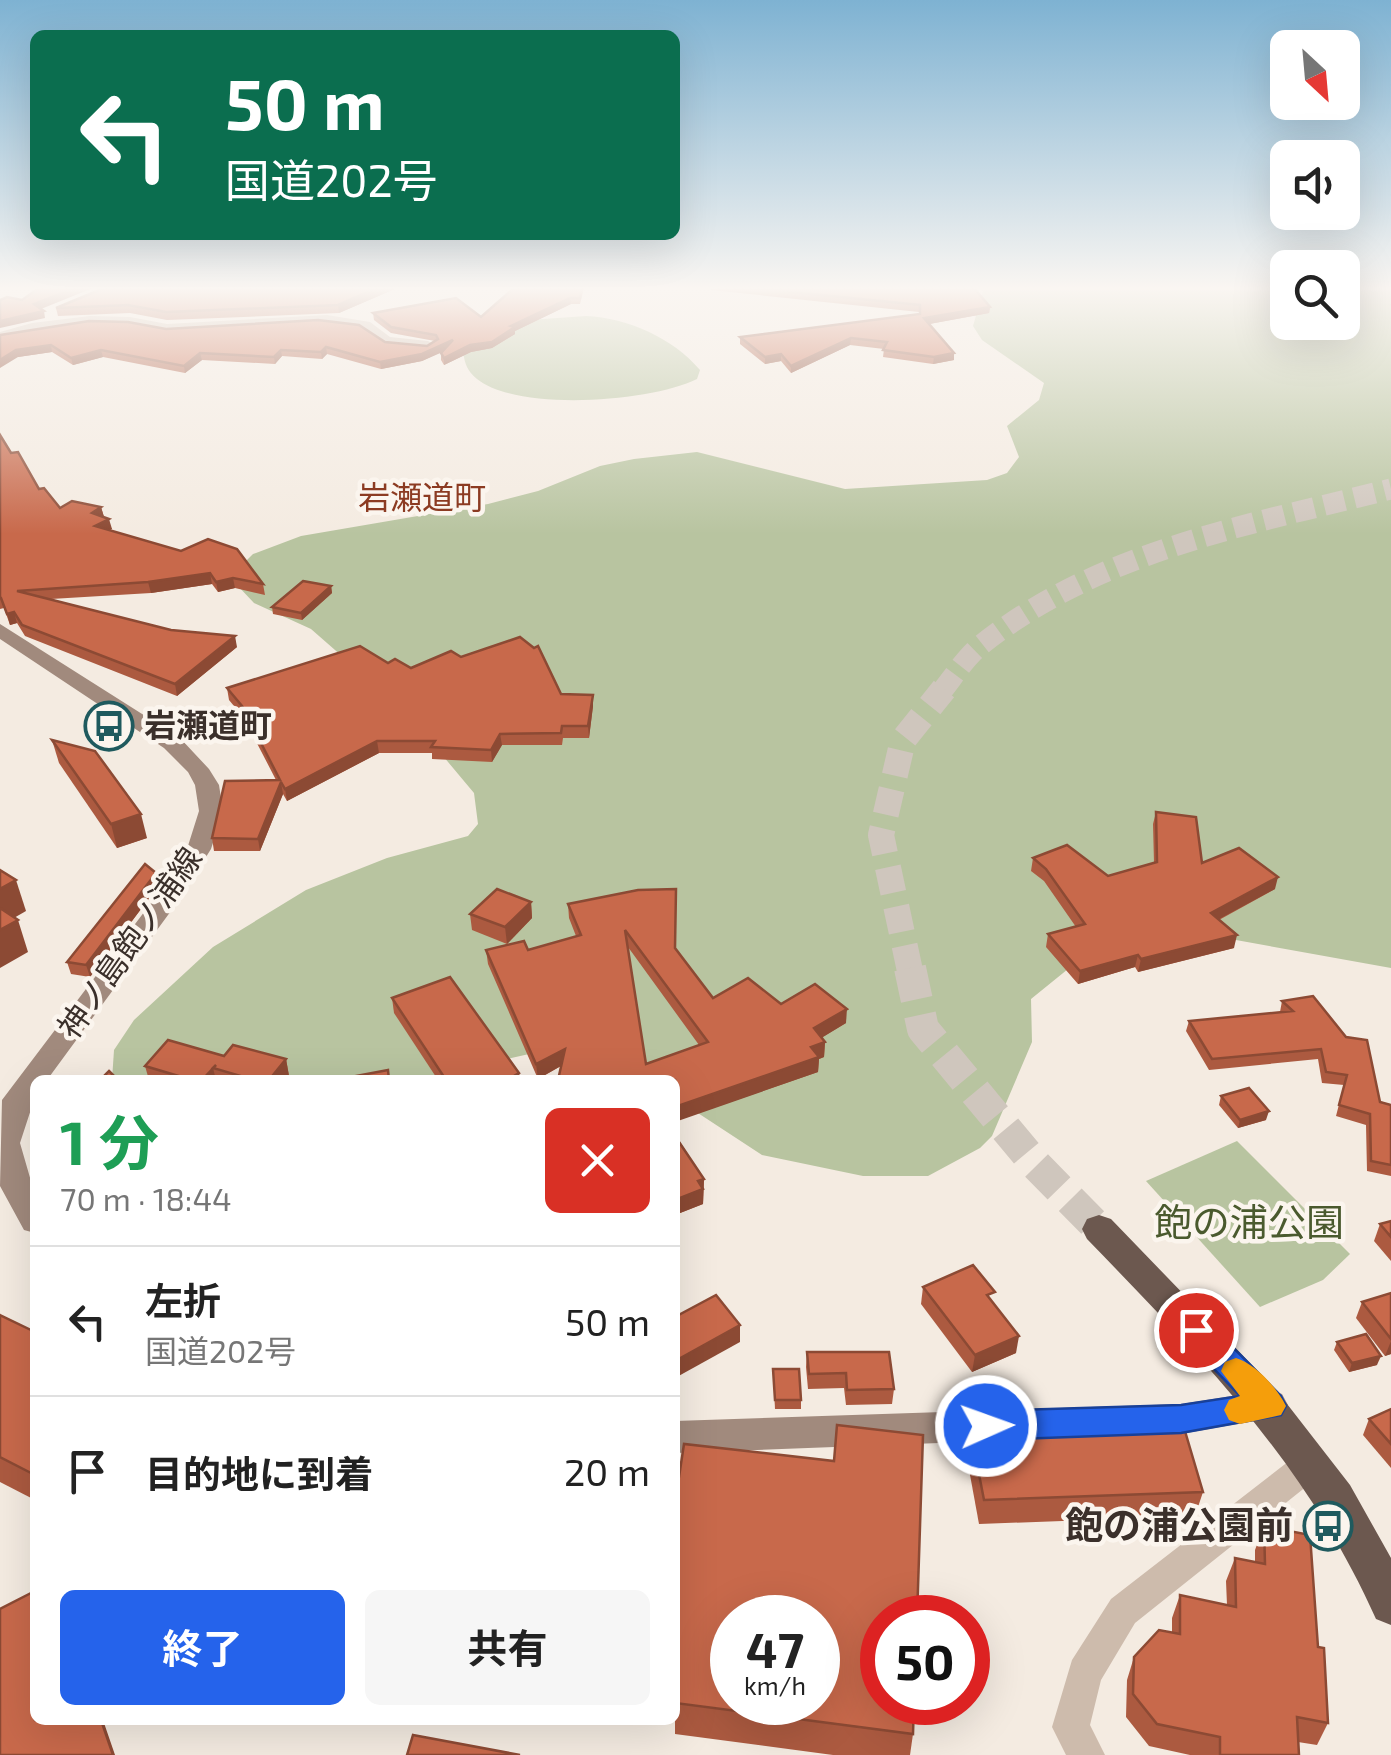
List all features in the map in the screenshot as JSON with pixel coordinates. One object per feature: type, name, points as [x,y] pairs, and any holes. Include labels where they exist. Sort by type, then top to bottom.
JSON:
[{"type":"highway","points":[[1098,1228],[1270,1406],[1348,1517],[1377,1568],[1391,1604]]},
{"type":"main road","name":"神ノ島飽ノ浦線","points":[[0,630],[172,743],[198,769],[207,785],[211,811],[199,849],[166,900],[36,1075]]},
{"type":"main road","name":"神ノ島飽ノ浦線","points":[[30,1084],[18,1100],[5,1143],[17,1192],[30,1213]]},
{"type":"main road","points":[[680,1436],[1181,1419],[1270,1406]]},
{"type":"street","points":[[1086,1755],[1071,1728],[1085,1673],[1123,1611],[1310,1464]]},
{"type":"green space","points":[[469,370],[700,370],[697,379],[676,387],[585,400],[522,396],[496,389]]},
{"type":"green space","points":[[1025,370],[1391,370],[1391,968],[1175,929],[1089,952],[1031,999],[1032,1042],[992,1136],[980,1148],[928,1176],[863,1176],[762,1155],[680,1101],[680,1075],[660,1075],[569,1045],[498,1061],[467,1075],[112,1075],[114,1050],[134,1020],[213,947],[306,890],[387,858],[468,836],[478,824],[474,793],[407,713],[311,629],[254,603],[237,585],[236,571],[253,554],[301,536],[488,504],[538,491],[600,466],[697,452],[845,489],[987,480],[1007,473],[1019,457],[1007,426],[1039,400],[1044,383]]},
{"type":"green space","name":"飽の浦公園","points":[[1237,1141],[1350,1254],[1323,1280],[1260,1307],[1146,1181]]},
{"type":"building","points":[[0,435],[11,453],[18,452],[39,489],[44,488],[60,508],[72,501],[101,507],[92,513],[109,519],[95,526],[181,551],[208,539],[237,549],[263,584],[233,578],[216,582],[210,573],[148,582],[17,591],[171,630],[235,636],[175,684],[22,625],[14,612],[7,614],[0,598]]},
{"type":"building","points":[[303,581],[331,586],[301,613],[272,607]]},
{"type":"building","points":[[520,637],[534,648],[538,646],[561,694],[593,695],[588,726],[562,726],[561,733],[500,734],[491,750],[431,747],[435,741],[377,741],[285,789],[281,782],[258,839],[212,838],[225,781],[280,780],[242,706],[227,688],[360,646],[388,663],[395,659],[411,668],[451,651],[461,657]]},
{"type":"building","points":[[52,740],[95,751],[141,814],[111,824]]},
{"type":"building","points":[[1156,812],[1196,817],[1202,863],[1239,848],[1278,877],[1211,913],[1237,935],[1080,971],[1048,934],[1085,924],[1046,869],[1033,858],[1067,845],[1108,876],[1157,862]]},
{"type":"building","points":[[145,864],[156,873],[86,965],[67,962]]},
{"type":"building","points":[[0,870],[16,880],[0,889]]},
{"type":"building","points":[[497,889],[531,902],[505,927],[470,914]]},
{"type":"building","points":[[676,889],[675,948],[713,998],[748,978],[781,1004],[815,984],[847,1009],[814,1028],[825,1042],[811,1047],[819,1057],[680,1105],[680,1075],[559,1075],[565,1049],[536,1064],[486,950],[524,941],[528,950],[581,935],[568,904],[638,890]],"holes":[[[625,930],[708,1042],[646,1064]]]},
{"type":"building","points":[[0,908],[18,920],[0,930]]},
{"type":"building","points":[[450,977],[519,1073],[443,1075],[392,998]]},
{"type":"building","points":[[1313,996],[1346,1037],[1367,1040],[1380,1102],[1391,1105],[1391,1165],[1371,1161],[1370,1114],[1339,1105],[1347,1075],[1326,1072],[1321,1049],[1212,1059],[1189,1021],[1293,1011],[1282,1001]]},
{"type":"building","points":[[168,1040],[224,1056],[233,1045],[286,1059],[273,1075],[237,1075],[213,1068],[207,1075],[175,1075],[145,1066]]},
{"type":"building","points":[[388,1070],[388,1075],[361,1075]]},
{"type":"building","points":[[1249,1088],[1269,1111],[1240,1120],[1221,1096]]},
{"type":"building","points":[[680,1143],[704,1179],[698,1181],[703,1189],[680,1198]]},
{"type":"building","points":[[1391,1221],[1391,1237],[1380,1224]]},
{"type":"building","points":[[973,1265],[995,1292],[987,1295],[1019,1336],[975,1355],[923,1287]]},
{"type":"building","points":[[1391,1293],[1391,1339],[1362,1302]]},
{"type":"building","points":[[716,1295],[740,1325],[680,1358],[680,1314]]},
{"type":"building","points":[[0,1315],[30,1330],[30,1472],[0,1457]]},
{"type":"building","points":[[1366,1334],[1381,1356],[1352,1363],[1337,1342]]},
{"type":"building","points":[[807,1352],[889,1352],[894,1389],[847,1390],[846,1373],[809,1374]]},
{"type":"building","points":[[773,1369],[799,1369],[801,1400],[775,1400]]},
{"type":"building","points":[[1391,1409],[1391,1444],[1369,1419]]},
{"type":"building","points":[[1182,1421],[1203,1492],[984,1500],[970,1428]]},
{"type":"building","points":[[837,1425],[923,1435],[918,1595],[860,1595],[860,1725],[913,1725],[913,1734],[840,1724],[840,1595],[710,1595],[710,1708],[680,1704],[680,1470],[684,1444],[834,1461]]},
{"type":"building","points":[[1264,1526],[1310,1535],[1318,1647],[1324,1648],[1328,1723],[1297,1717],[1299,1755],[1220,1755],[1220,1737],[1157,1724],[1133,1694],[1134,1657],[1159,1630],[1180,1634],[1180,1595],[1236,1607],[1235,1558],[1265,1564]]},
{"type":"building","points":[[30,1594],[30,1725],[103,1725],[113,1755],[0,1755],[0,1609]]},
{"type":"building","points":[[413,1735],[520,1755],[407,1755]]},
{"type":"tunnel","points":[[942,691],[981,645],[1075,586],[1177,545],[1391,489]]},
{"type":"tunnel","points":[[910,971],[881,835],[903,740],[944,689]]},
{"type":"tunnel","points":[[910,968],[923,1029],[1036,1165],[1099,1229]]},
{"type":"slow traffic","points":[[1236,1371],[1270,1406],[1240,1410]]},
{"type":"place","name":"岩瀬道町","points":[[109,726]]},
{"type":"place","name":"飽の浦公園前","points":[[1328,1526]]},
{"type":"district","name":"岩瀬道町","points":[[422,498]]},
{"type":"route","points":[[986,1426],[1181,1419],[1270,1406],[1196,1330]]}]
